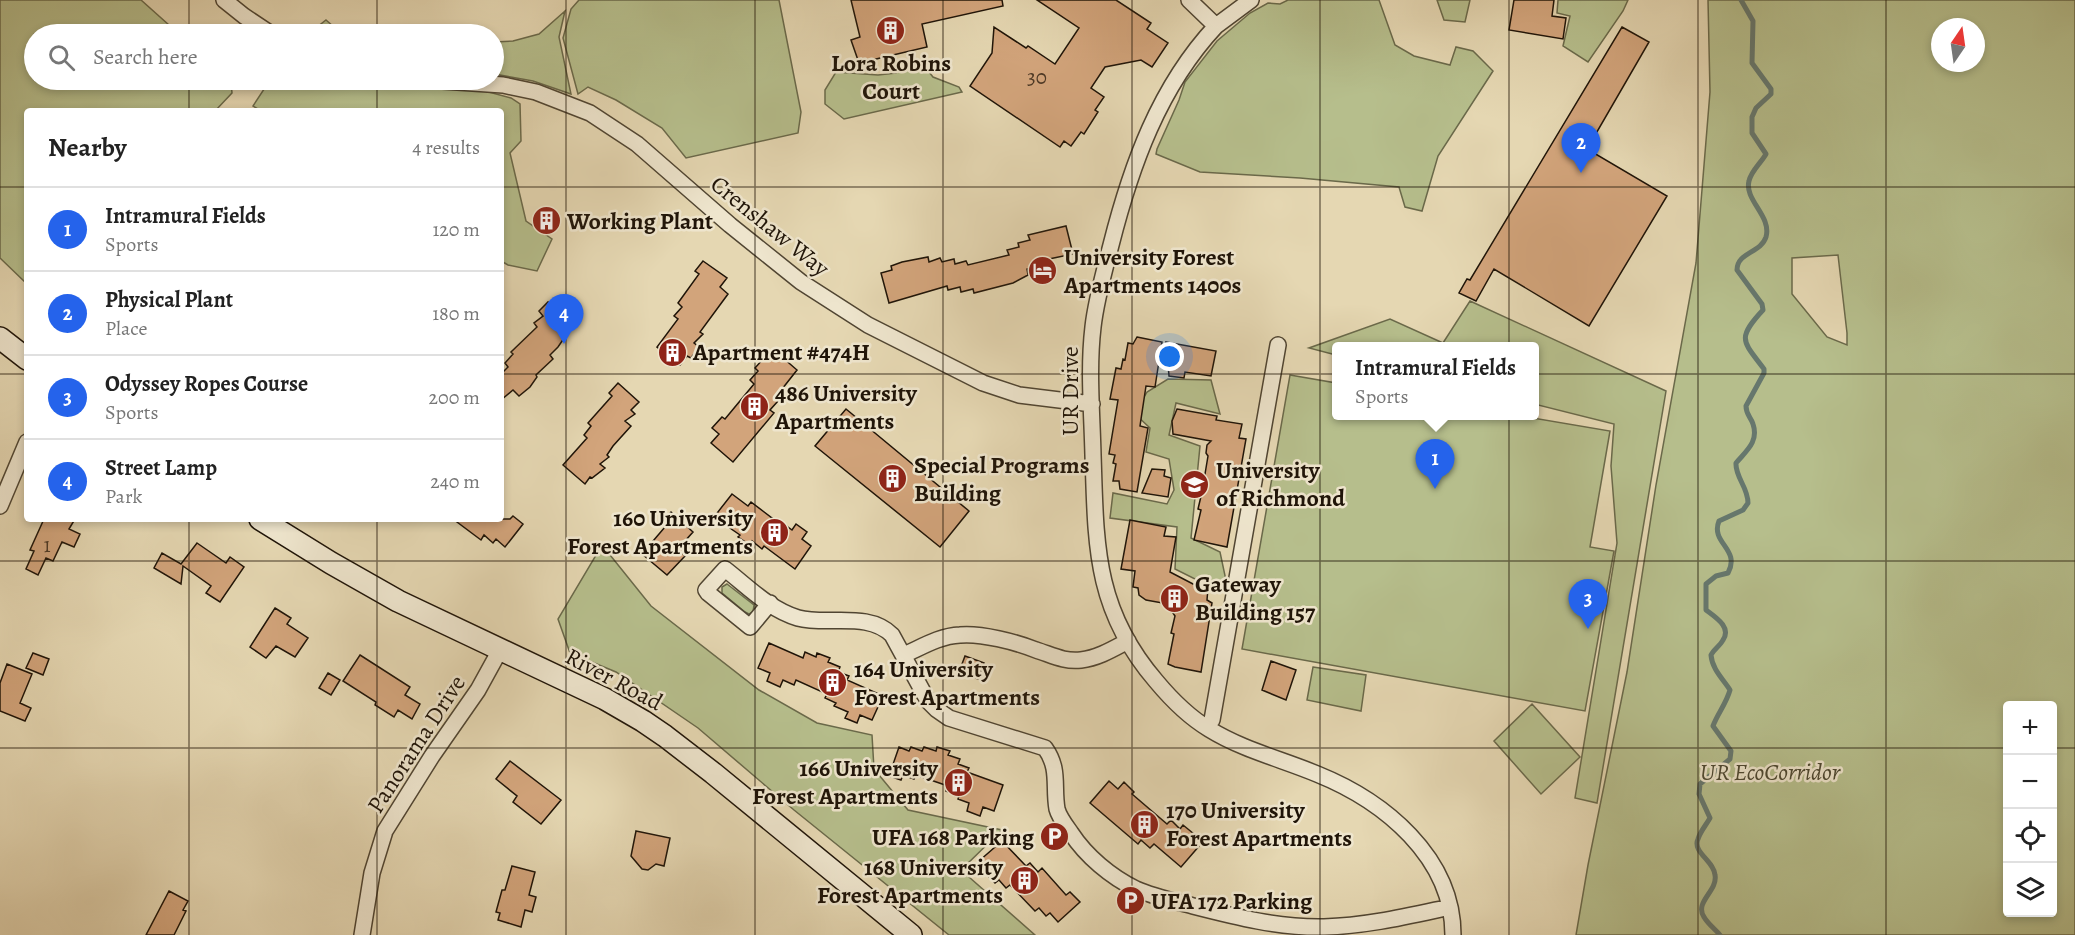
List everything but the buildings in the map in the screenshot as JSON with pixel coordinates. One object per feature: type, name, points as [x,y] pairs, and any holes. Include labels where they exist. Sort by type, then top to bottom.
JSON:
[{"type":"main road","points":[[0,338],[24,357]]},
{"type":"main road","name":"River Road","points":[[266,522],[398,601],[605,699],[665,736],[911,935]]},
{"type":"street","points":[[224,0],[256,24]]},
{"type":"street","points":[[1189,0],[1216,26]]},
{"type":"street","name":"UR Drive","points":[[1251,0],[1216,26],[1188,59],[1154,120],[1128,184],[1103,275],[1093,326],[1091,350],[1098,556],[1110,605],[1128,641],[1143,666],[1172,699],[1210,730],[1246,748],[1336,783],[1368,801],[1402,827],[1419,843],[1441,879],[1450,907],[1454,935]]},
{"type":"street","name":"Crenshaw Way","points":[[504,85],[536,92],[590,113],[638,144],[730,225],[801,282],[868,325],[983,384],[1036,398],[1092,404]]},
{"type":"street","points":[[1212,720],[1278,345]]},
{"type":"street","points":[[0,506],[24,449]]},
{"type":"street","points":[[770,603],[779,610],[800,618],[866,622],[880,626],[892,635],[928,701],[936,709],[949,718],[1045,748],[1055,765],[1058,812],[1072,834],[1110,873],[1136,888],[1161,898],[1218,912],[1294,926],[1322,927],[1381,922],[1450,907]]},
{"type":"street","points":[[904,655],[935,640],[963,634],[1021,645],[1067,660],[1082,660],[1098,656],[1128,641]]},
{"type":"street","name":"Panorama Drive","points":[[362,935],[372,873],[385,831],[432,756],[478,690],[500,650]]},
{"type":"green space","points":[[0,0],[141,0],[168,24],[24,24],[24,90],[232,90],[232,93],[218,108],[24,108],[24,281],[0,258]]},
{"type":"green space","points":[[579,0],[779,0],[801,112],[798,133],[686,158],[662,128],[616,100],[588,87],[578,94],[563,38],[571,9]]},
{"type":"green space","points":[[1288,0],[1379,0],[1395,45],[1414,56],[1450,65],[1456,47],[1473,51],[1493,71],[1438,156],[1422,211],[1405,207],[1399,187],[1200,172],[1156,154],[1185,82],[1217,41],[1250,13],[1268,3],[1280,4]]},
{"type":"green space","points":[[1437,0],[1470,0],[1465,22],[1444,20]]},
{"type":"green space","points":[[1558,0],[1628,0],[1588,62],[1563,46],[1570,16],[1557,13]]},
{"type":"green space","name":"UR EcoCorridor","points":[[1708,0],[2075,0],[2075,935],[1576,935],[1627,672],[1656,485],[1696,263],[1710,92]],"holes":[[[1838,255],[1847,333],[1847,345],[1827,337],[1792,294],[1792,258]]]},
{"type":"green space","points":[[565,11],[559,37],[571,94],[533,81],[504,76],[504,41],[539,34]]},
{"type":"green space","points":[[908,63],[925,67],[933,77],[959,87],[962,92],[844,119],[825,104],[825,90],[836,72],[878,75],[896,73]]},
{"type":"green space","points":[[263,90],[474,90],[511,98],[520,104],[521,141],[510,153],[526,221],[552,239],[537,271],[504,263],[504,108],[256,108],[253,106]]},
{"type":"green space","points":[[1470,301],[1666,391],[1597,803],[1575,798],[1617,543],[1611,466],[1614,424],[1539,405],[1539,342],[1444,342]]},
{"type":"green space","points":[[1390,319],[1441,342],[1332,342],[1332,354],[1309,348]]},
{"type":"green space","points":[[1290,375],[1332,382],[1332,420],[1539,419],[1610,431],[1590,547],[1614,551],[1585,711],[1242,649]]},
{"type":"green space","points":[[1168,379],[1211,380],[1220,414],[1176,403],[1169,435],[1200,446],[1191,538],[1220,552],[1227,585],[1211,587],[1175,569],[1177,527],[1110,518],[1113,493],[1167,504],[1174,490],[1169,459],[1146,452],[1150,428],[1134,413],[1147,392]]},
{"type":"green space","points":[[602,545],[651,606],[759,690],[817,723],[872,735],[874,769],[908,810],[1002,830],[961,870],[1035,935],[949,935],[794,810],[698,728],[616,672],[570,653],[558,619]]},
{"type":"green space","points":[[727,584],[754,605],[753,612],[749,614],[745,612],[722,593],[722,587]]},
{"type":"green space","points":[[1313,667],[1366,675],[1361,711],[1307,700]]},
{"type":"green space","points":[[1532,704],[1580,757],[1541,794],[1494,741]]},
{"type":"waterway","points":[[1720,935],[1707,922],[1702,912],[1702,906],[1713,886],[1715,875],[1697,844],[1710,818],[1699,794],[1700,784],[1730,759],[1731,751],[1713,726],[1730,690],[1712,660],[1711,655],[1722,642],[1725,631],[1718,619],[1706,610],[1706,584],[1716,576],[1728,573],[1731,565],[1731,558],[1718,535],[1719,521],[1743,510],[1748,503],[1746,492],[1737,473],[1736,463],[1753,441],[1754,430],[1746,406],[1764,369],[1747,346],[1746,334],[1763,310],[1762,304],[1737,270],[1741,260],[1759,246],[1766,237],[1765,222],[1750,195],[1749,181],[1766,154],[1752,133],[1752,117],[1756,108],[1771,94],[1771,89],[1752,63],[1753,21],[1741,0]]},
{"type":"place","name":"Lora Robins Court","points":[[891,30]]},
{"type":"place","name":"Physical Plant","points":[[1581,173]]},
{"type":"place","name":"Working Plant","points":[[546,221]]},
{"type":"place","name":"University Forest Apartments 1400s","points":[[1043,271]]},
{"type":"place","name":"Street Lamp","points":[[564,344]]},
{"type":"place","name":"Apartment #474H","points":[[672,352]]},
{"type":"place","name":"486 University Apartments","points":[[754,407]]},
{"type":"place","name":"Special Programs Building","points":[[893,479]]},
{"type":"place","name":"University of Richmond","points":[[1195,484]]},
{"type":"place","name":"Intramural Fields","points":[[1435,489]]},
{"type":"place","name":"160 University Forest Apartments","points":[[774,532]]},
{"type":"place","name":"Gateway Building 157","points":[[1174,598]]},
{"type":"place","name":"Odyssey Ropes Course","points":[[1588,629]]},
{"type":"place","name":"164 University Forest Apartments","points":[[833,683]]},
{"type":"place","name":"166 University Forest Apartments","points":[[959,782]]},
{"type":"place","name":"170 University Forest Apartments","points":[[1145,824]]},
{"type":"place","name":"UFA 168 Parking","points":[[1055,837]]},
{"type":"place","name":"168 University Forest Apartments","points":[[1024,881]]},
{"type":"place","name":"UFA 172 Parking","points":[[1130,901]]}]
